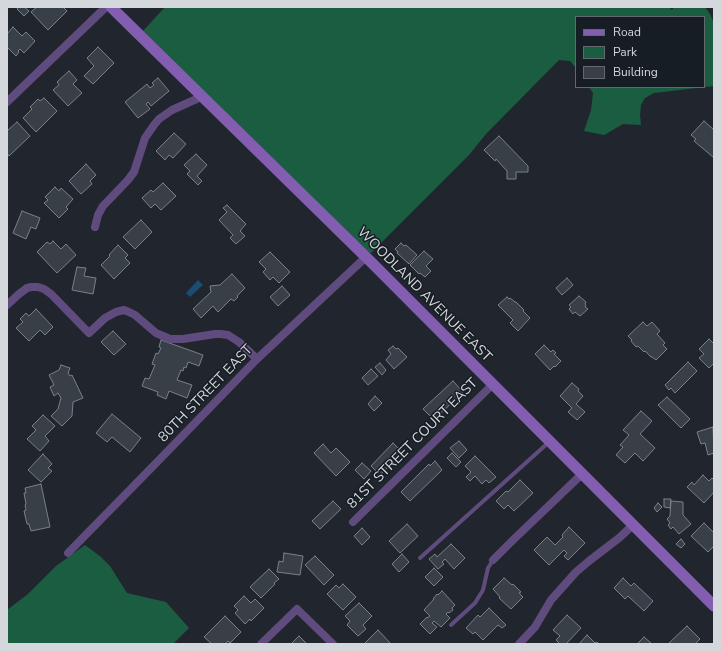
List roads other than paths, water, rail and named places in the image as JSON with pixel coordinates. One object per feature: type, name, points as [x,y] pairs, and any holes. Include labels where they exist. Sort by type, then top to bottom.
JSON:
[{"type":"street","points":[[7,102],[106,7]]},
{"type":"street","name":"WOODLAND AVENUE EAST","points":[[111,7],[201,97],[366,257],[714,606]]},
{"type":"street","points":[[95,227],[101,209],[134,172],[145,138],[154,125],[172,110],[201,97]]},
{"type":"street","name":"80TH STREET EAST","points":[[68,553],[257,359],[366,257]]},
{"type":"street","points":[[7,305],[27,288],[38,287],[51,294],[89,333],[105,318],[116,312],[124,310],[135,315],[156,333],[170,338],[183,339],[225,334],[239,342],[257,359]]},
{"type":"street","name":"81ST STREET COURT EAST","points":[[353,522],[493,384]]},
{"type":"street","points":[[493,560],[582,474]]},
{"type":"street","points":[[524,642],[551,600],[576,572],[633,525]]},
{"type":"street","points":[[261,644],[297,609],[332,644]]},
{"type":"lane","points":[[420,558],[550,441]]},
{"type":"lane","points":[[451,625],[475,604],[483,590],[488,568],[493,560]]},
{"type":"water","points":[[198,280],[203,285],[190,297],[186,293]]}]
